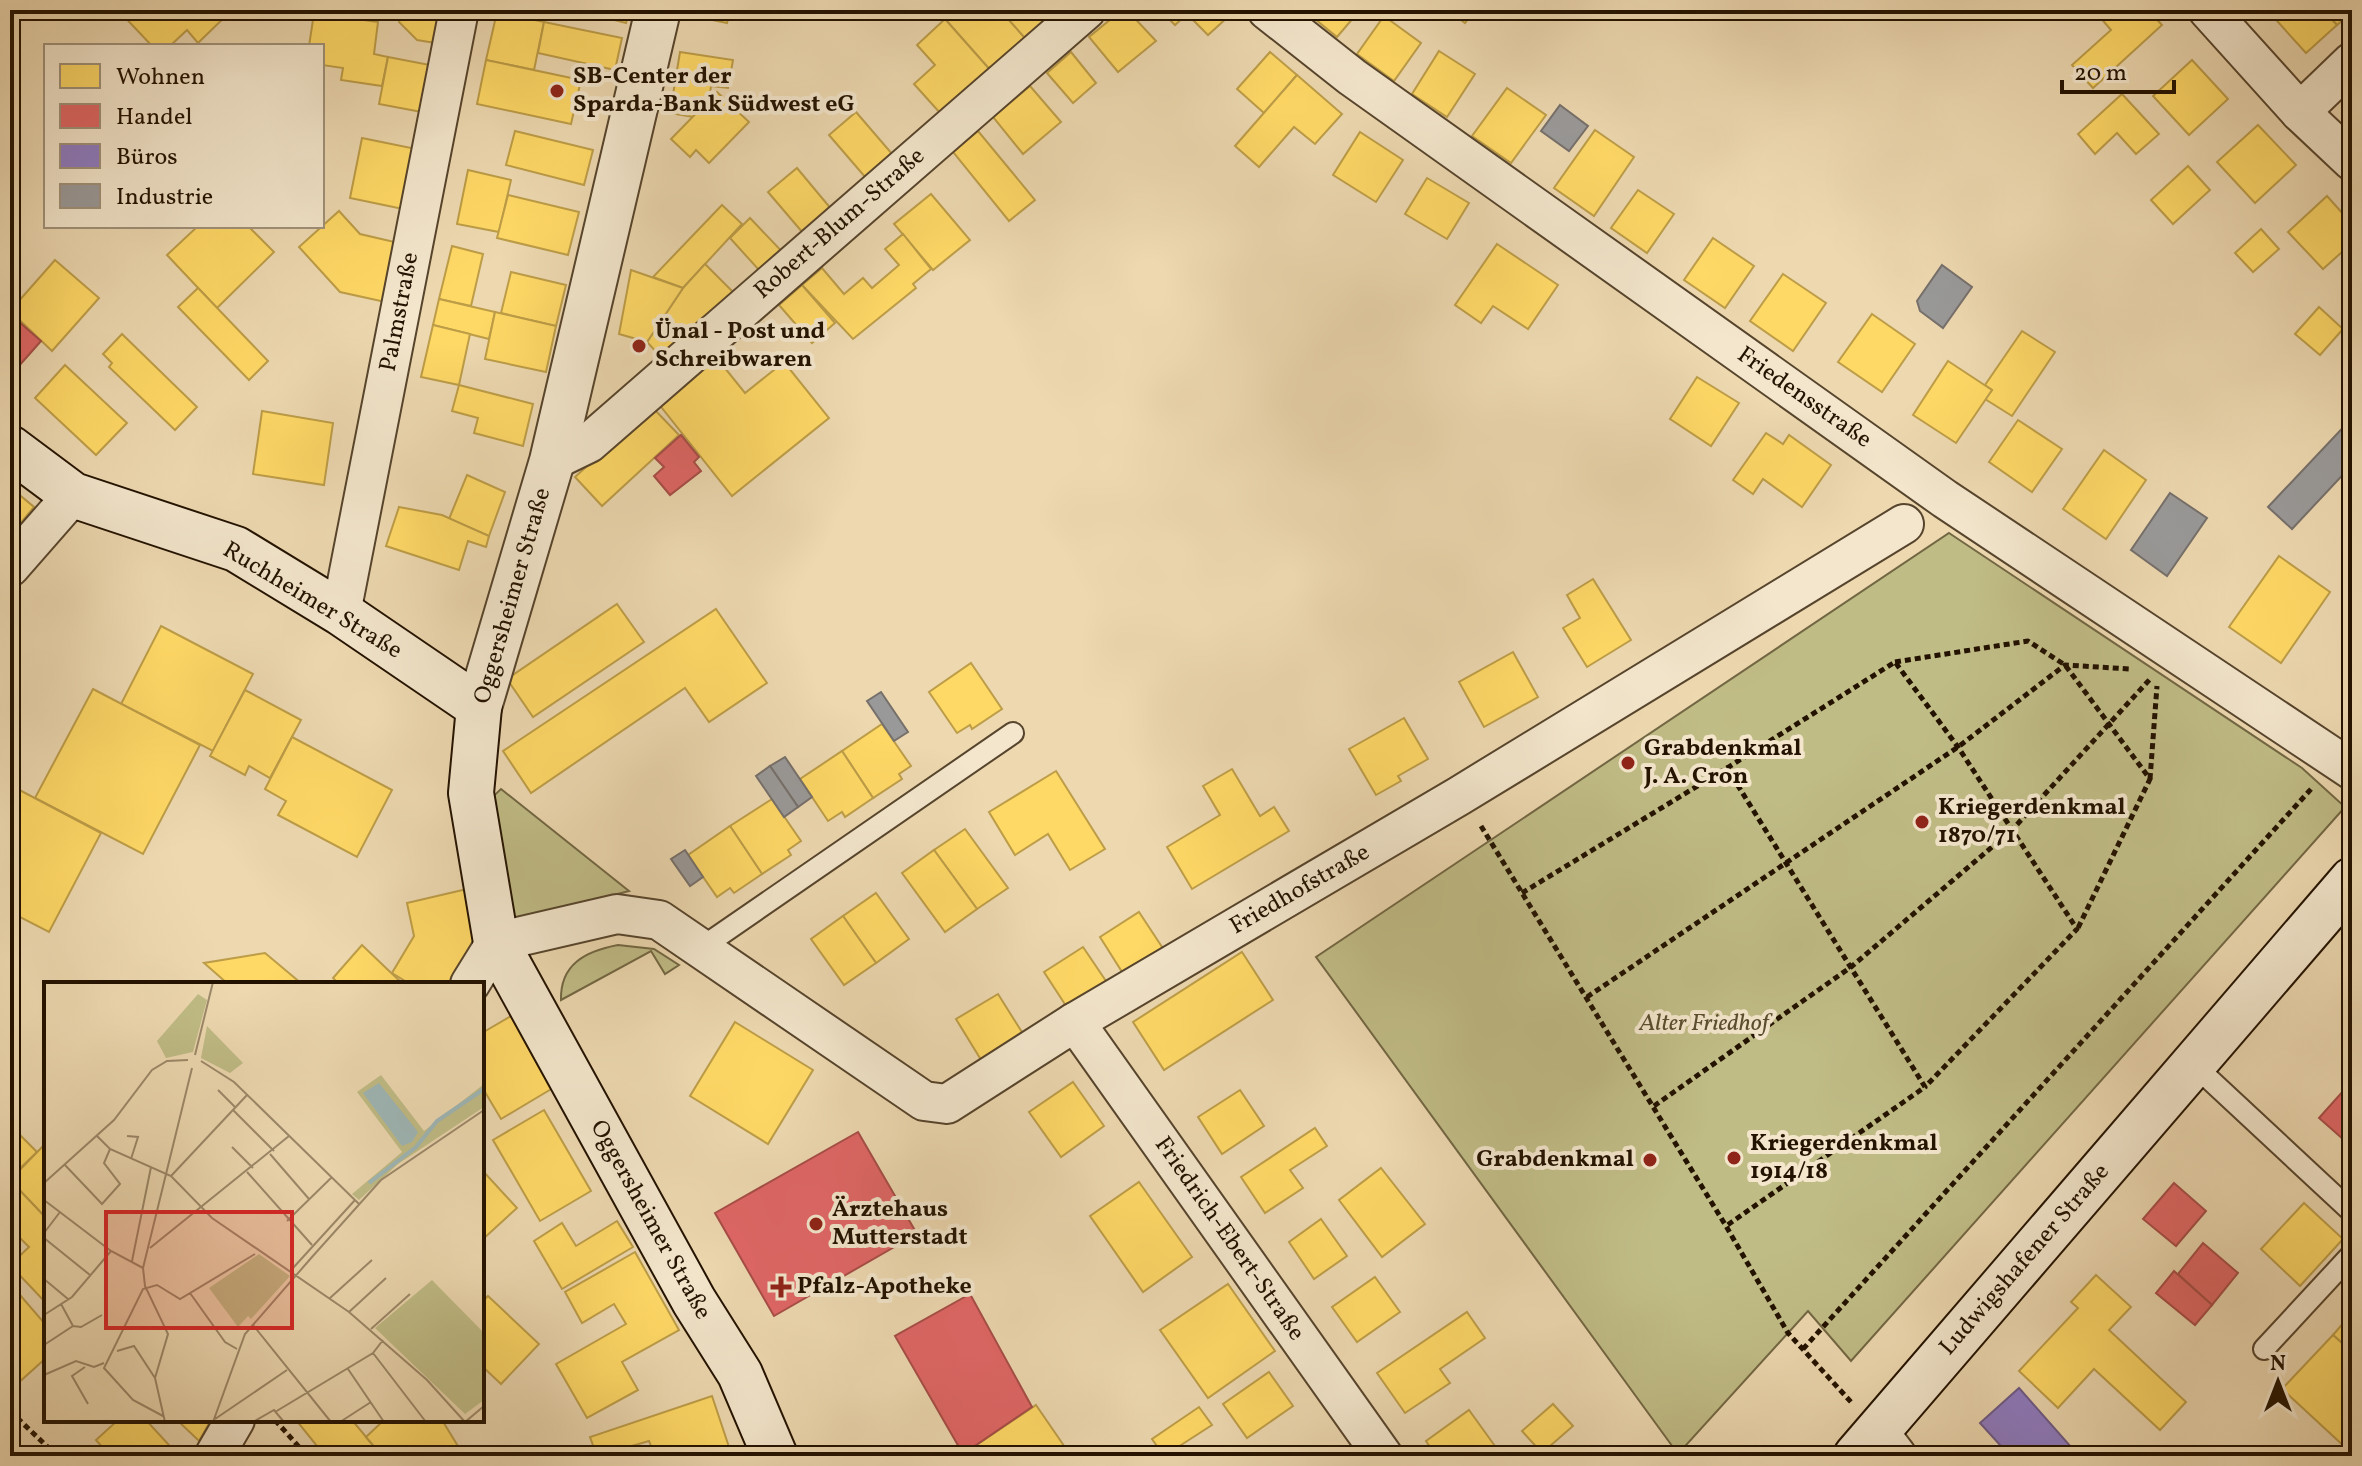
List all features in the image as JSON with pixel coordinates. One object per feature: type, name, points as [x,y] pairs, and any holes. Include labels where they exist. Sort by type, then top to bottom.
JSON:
[{"type":"main road","name":"Oggersheimer Straße","points":[[658,10],[552,461],[479,707],[471,793],[496,942],[694,1301],[740,1374],[775,1456]]},
{"type":"main road","name":"Ruchheimer Straße","points":[[10,448],[73,495],[236,549],[341,613],[479,707]]},
{"type":"main road","name":"Ludwigshafener Straße","points":[[1877,1448],[2193,1064],[2352,880]]},
{"type":"street","name":"Palmstraße","points":[[341,613],[459,10]]},
{"type":"street","name":"Robert-Blum-Straße","points":[[552,461],[589,443],[1086,10]]},
{"type":"street","name":"Friedensstraße","points":[[1267,10],[1352,77],[1945,499],[2344,765]]},
{"type":"street","points":[[2208,10],[2300,112],[2352,161]]},
{"type":"street","points":[[2300,112],[2352,62]]},
{"type":"street","points":[[10,567],[73,495]]},
{"type":"street","name":"Friedhofstraße","points":[[496,942],[617,914],[659,920],[924,1101],[947,1104],[1075,1022],[1459,796],[1904,524]]},
{"type":"street","points":[[471,982],[496,942]]},
{"type":"street","name":"Friedrich-Ebert-Straße","points":[[1075,1022],[1383,1456]]},
{"type":"street","points":[[214,1456],[234,1422]]},
{"type":"lane","points":[[701,948],[1013,733]]},
{"type":"lane","points":[[2193,1064],[2352,1212]]},
{"type":"lane","points":[[2264,1349],[2352,1254]]},
{"type":"path","points":[[1522,893],[1895,662],[2028,641],[2065,665],[2150,779]]},
{"type":"path","points":[[1895,662],[1958,747],[2077,929]]},
{"type":"path","points":[[1587,997],[1958,747],[2065,665],[2159,671]]},
{"type":"path","points":[[1654,1106],[1851,967],[2012,830],[2108,722],[2159,671]]},
{"type":"path","points":[[1726,1226],[1925,1087],[2077,929],[2150,779],[2159,671]]},
{"type":"path","points":[[1803,1349],[2344,765]]},
{"type":"path","points":[[1727,768],[1925,1087]]},
{"type":"path","points":[[1459,796],[1654,1106],[1788,1333],[1877,1448]]},
{"type":"path","points":[[10,1411],[57,1456]]},
{"type":"path","points":[[277,1422],[307,1456]]},
{"type":"green space","name":"Alter Friedhof","points":[[1949,533],[2302,768],[2345,807],[1851,1361],[1808,1311],[1678,1454],[1316,957]]},
{"type":"green space","points":[[501,789],[629,891],[508,923],[487,802]]},
{"type":"green space","points":[[618,945],[654,949],[679,965],[665,974],[651,951],[561,1000],[565,977],[577,961],[595,951]]},
{"type":"building: Wohnen","points":[[118,10],[232,10],[198,43],[187,30],[172,44],[150,44]]},
{"type":"building: Wohnen","points":[[401,10],[448,13],[442,44],[417,40],[399,22]]},
{"type":"building: Wohnen","points":[[576,10],[629,10],[626,23]]},
{"type":"building: Wohnen","points":[[694,10],[730,10],[727,23],[693,16]]},
{"type":"building: Wohnen","points":[[955,10],[1000,10],[1034,48],[999,80],[945,19]]},
{"type":"building: Wohnen","points":[[1000,10],[1076,10],[1034,48]]},
{"type":"building: Wohnen","points":[[1122,10],[1127,10],[1156,41],[1118,72],[1089,37]]},
{"type":"building: Wohnen","points":[[1160,10],[1223,10],[1229,16],[1208,35],[1187,14],[1175,25]]},
{"type":"building: Wohnen","points":[[1304,10],[1360,10],[1337,37]]},
{"type":"building: Wohnen","points":[[1448,10],[1475,10],[1465,23]]},
{"type":"building: Wohnen","points":[[2106,10],[2148,10],[2162,25],[2093,88],[2072,65],[2111,30],[2099,16]]},
{"type":"building: Wohnen","points":[[2323,10],[2352,10],[2352,12],[2337,25]]},
{"type":"building: Wohnen","points":[[2323,10],[2337,25],[2306,53],[2268,11]]},
{"type":"building: Wohnen","points":[[497,12],[544,22],[534,70],[486,60]]},
{"type":"building: Wohnen","points":[[314,13],[378,22],[374,54],[388,57],[382,86],[341,80],[343,68],[324,65],[324,44],[309,44]]},
{"type":"building: Wohnen","points":[[1384,16],[1421,43],[1394,81],[1357,54]]},
{"type":"building: Wohnen","points":[[945,19],[999,80],[950,124],[914,84],[935,65],[917,45]]},
{"type":"building: Wohnen","points":[[544,22],[622,38],[615,70],[538,53]]},
{"type":"building: Wohnen","points":[[1439,51],[1475,74],[1447,117],[1412,94]]},
{"type":"building: Wohnen","points":[[680,52],[733,60],[728,88],[711,86],[709,101],[693,117],[670,113]]},
{"type":"building: Wohnen","points":[[1071,52],[1096,83],[1073,103],[1047,73]]},
{"type":"building: Wohnen","points":[[1270,52],[1297,75],[1264,113],[1237,89]]},
{"type":"building: Wohnen","points":[[388,57],[435,66],[427,113],[379,104]]},
{"type":"building: Wohnen","points":[[486,60],[581,80],[571,124],[477,104]]},
{"type":"building: Wohnen","points":[[2192,60],[2228,99],[2189,135],[2153,96]]},
{"type":"building: Wohnen","points":[[1297,75],[1342,114],[1315,144],[1294,127],[1259,167],[1235,146]]},
{"type":"building: Wohnen","points":[[1030,86],[1061,122],[1023,154],[993,117]]},
{"type":"building: Wohnen","points":[[1507,88],[1546,115],[1511,163],[1472,136]]},
{"type":"building: Wohnen","points":[[717,92],[749,122],[709,163],[696,150],[690,157],[671,139]]},
{"type":"building: Wohnen","points":[[2122,94],[2159,134],[2136,154],[2117,133],[2095,154],[2078,134]]},
{"type":"building: Wohnen","points":[[856,112],[899,162],[872,185],[829,135]]},
{"type":"building: Wohnen","points":[[2258,125],[2296,165],[2255,203],[2217,162]]},
{"type":"building: Wohnen","points":[[1595,130],[1634,157],[1594,216],[1554,188]]},
{"type":"building: Wohnen","points":[[515,131],[593,150],[584,185],[506,165]]},
{"type":"building: Wohnen","points":[[978,131],[1035,200],[1009,221],[953,152]]},
{"type":"building: Wohnen","points":[[1360,132],[1403,160],[1376,202],[1333,175]]},
{"type":"building: Wohnen","points":[[362,138],[421,150],[408,210],[350,198]]},
{"type":"building: Wohnen","points":[[2188,166],[2210,190],[2173,224],[2151,200]]},
{"type":"building: Wohnen","points":[[797,168],[837,216],[809,240],[768,192]]},
{"type":"building: Wohnen","points":[[468,170],[511,180],[499,232],[457,224]]},
{"type":"building: Wohnen","points":[[1427,178],[1469,203],[1447,239],[1405,214]]},
{"type":"building: Wohnen","points":[[1638,190],[1674,214],[1647,253],[1611,228]]},
{"type":"building: Wohnen","points":[[931,194],[970,240],[933,270],[894,224]]},
{"type":"building: Wohnen","points":[[508,195],[579,212],[568,255],[497,238]]},
{"type":"building: Wohnen","points":[[2327,196],[2352,224],[2352,243],[2323,269],[2288,232]]},
{"type":"building: Wohnen","points":[[722,205],[742,224],[683,288],[653,277]]},
{"type":"building: Wohnen","points":[[339,211],[360,234],[403,244],[390,303],[340,292],[299,247],[324,228]]},
{"type":"building: Wohnen","points":[[750,218],[790,260],[768,280],[730,238]]},
{"type":"building: Wohnen","points":[[196,228],[250,228],[274,252],[217,308],[167,255]]},
{"type":"building: Wohnen","points":[[2261,229],[2279,249],[2253,272],[2235,253]]},
{"type":"building: Wohnen","points":[[903,234],[931,269],[913,284],[916,288],[853,339],[802,285],[822,268],[844,294],[863,278],[872,288],[899,265],[885,249]]},
{"type":"building: Wohnen","points":[[1713,238],[1754,266],[1725,308],[1684,280]]},
{"type":"building: Wohnen","points":[[1497,244],[1558,285],[1528,329],[1493,306],[1481,323],[1455,305]]},
{"type":"building: Wohnen","points":[[452,246],[483,254],[471,306],[439,299]]},
{"type":"building: Wohnen","points":[[55,260],[99,298],[52,351],[10,311]]},
{"type":"building: Wohnen","points":[[705,264],[742,301],[670,367],[647,342],[683,288]]},
{"type":"building: Wohnen","points":[[631,270],[683,288],[647,342],[619,334]]},
{"type":"building: Wohnen","points":[[511,272],[566,285],[556,326],[501,313]]},
{"type":"building: Wohnen","points":[[1783,274],[1826,303],[1793,351],[1750,321]]},
{"type":"building: Wohnen","points":[[802,285],[835,323],[812,343],[779,305]]},
{"type":"building: Wohnen","points":[[198,288],[268,361],[249,380],[178,307]]},
{"type":"building: Wohnen","points":[[439,299],[495,312],[489,339],[433,325]]},
{"type":"building: Wohnen","points":[[2319,307],[2343,329],[2320,355],[2295,334]]},
{"type":"building: Wohnen","points":[[495,312],[556,326],[546,372],[485,359]]},
{"type":"building: Wohnen","points":[[1872,314],[1915,344],[1882,392],[1838,362]]},
{"type":"building: Wohnen","points":[[433,325],[470,334],[459,385],[421,377]]},
{"type":"building: Wohnen","points":[[2022,331],[2055,352],[2012,416],[1985,399],[1992,390],[1985,385]]},
{"type":"building: Wohnen","points":[[122,334],[197,407],[175,430],[109,367],[112,363],[103,354]]},
{"type":"building: Wohnen","points":[[716,357],[745,393],[784,362],[829,418],[732,496],[658,403]]},
{"type":"building: Wohnen","points":[[1948,361],[1992,390],[1956,443],[1913,415]]},
{"type":"building: Wohnen","points":[[65,365],[127,423],[96,455],[35,398]]},
{"type":"building: Wohnen","points":[[1697,377],[1739,403],[1711,446],[1670,419]]},
{"type":"building: Wohnen","points":[[459,385],[533,404],[523,446],[474,433],[478,418],[452,411]]},
{"type":"building: Wohnen","points":[[652,407],[679,435],[602,506],[575,477]]},
{"type":"building: Wohnen","points":[[262,411],[333,423],[324,485],[253,474]]},
{"type":"building: Wohnen","points":[[2018,420],[2062,449],[2032,492],[1989,462]]},
{"type":"building: Wohnen","points":[[1766,433],[1783,444],[1789,435],[1831,465],[1802,507],[1763,479],[1753,494],[1733,480]]},
{"type":"building: Wohnen","points":[[2104,450],[2146,480],[2106,539],[2063,509]]},
{"type":"building: Wohnen","points":[[467,475],[505,492],[489,536],[449,519]]},
{"type":"building: Wohnen","points":[[10,487],[34,507],[10,536]]},
{"type":"building: Wohnen","points":[[399,507],[442,515],[489,536],[486,547],[468,541],[459,570],[386,546]]},
{"type":"building: Wohnen","points":[[2279,556],[2330,592],[2281,663],[2229,627]]},
{"type":"building: Wohnen","points":[[1593,579],[1631,640],[1587,667],[1563,628],[1580,618],[1567,595]]},
{"type":"building: Wohnen","points":[[617,604],[644,642],[533,717],[507,679]]},
{"type":"building: Wohnen","points":[[716,609],[767,683],[709,722],[685,688],[531,793],[503,751]]},
{"type":"building: Wohnen","points":[[161,626],[253,674],[213,751],[121,704]]},
{"type":"building: Wohnen","points":[[1513,652],[1538,697],[1484,727],[1459,682]]},
{"type":"building: Wohnen","points":[[971,663],[1002,709],[972,729],[970,725],[957,733],[929,692]]},
{"type":"building: Wohnen","points":[[93,689],[200,745],[143,854],[35,798]]},
{"type":"building: Wohnen","points":[[245,690],[301,720],[270,778],[249,766],[245,775],[210,756]]},
{"type":"building: Wohnen","points":[[1404,718],[1428,759],[1398,776],[1401,781],[1376,795],[1349,749]]},
{"type":"building: Wohnen","points":[[882,724],[911,766],[899,774],[902,779],[873,798],[842,751]]},
{"type":"building: Wohnen","points":[[292,737],[392,790],[357,857],[278,815],[286,801],[265,789]]},
{"type":"building: Wohnen","points":[[842,751],[873,798],[845,817],[842,812],[828,821],[800,779]]},
{"type":"building: Wohnen","points":[[1232,769],[1260,816],[1274,807],[1289,831],[1192,889],[1167,847],[1220,815],[1203,786]]},
{"type":"building: Wohnen","points":[[1056,771],[1105,849],[1070,870],[1048,834],[1015,855],[989,812]]},
{"type":"building: Wohnen","points":[[10,785],[101,833],[49,932],[10,912]]},
{"type":"building: Wohnen","points":[[772,799],[801,841],[788,850],[791,855],[762,874],[730,826]]},
{"type":"building: Wohnen","points":[[730,826],[762,874],[734,893],[730,888],[717,897],[688,855]]},
{"type":"building: Wohnen","points":[[965,829],[1008,888],[977,909],[934,850]]},
{"type":"building: Wohnen","points":[[934,850],[977,909],[945,932],[902,873]]},
{"type":"building: Wohnen","points":[[467,889],[478,936],[451,982],[407,982],[392,973],[414,936],[407,903]]},
{"type":"building: Wohnen","points":[[876,893],[909,939],[876,963],[843,916]]},
{"type":"building: Wohnen","points":[[1139,912],[1164,950],[1124,975],[1100,937]]},
{"type":"building: Wohnen","points":[[843,916],[876,963],[844,985],[811,939]]},
{"type":"building: Wohnen","points":[[362,945],[401,982],[337,982],[333,978]]},
{"type":"building: Wohnen","points":[[1083,947],[1108,984],[1068,1009],[1044,972]]},
{"type":"building: Wohnen","points":[[1242,952],[1273,1000],[1164,1070],[1133,1022]]},
{"type":"building: Wohnen","points":[[265,953],[300,982],[226,982],[204,963]]},
{"type":"building: Wohnen","points":[[998,994],[1025,1037],[983,1063],[956,1019]]},
{"type":"building: Wohnen","points":[[511,1016],[553,1088],[501,1119],[484,1090],[484,1032]]},
{"type":"building: Wohnen","points":[[735,1022],[813,1070],[768,1144],[690,1096]]},
{"type":"building: Wohnen","points":[[1073,1082],[1104,1126],[1061,1157],[1029,1112]]},
{"type":"building: Wohnen","points":[[1240,1090],[1264,1126],[1222,1154],[1198,1117]]},
{"type":"building: Wohnen","points":[[544,1110],[591,1191],[540,1221],[493,1140]]},
{"type":"building: Wohnen","points":[[1315,1128],[1327,1146],[1290,1170],[1303,1188],[1265,1213],[1241,1177]]},
{"type":"building: Wohnen","points":[[16,1131],[37,1152],[10,1178],[10,1136]]},
{"type":"building: Wohnen","points":[[44,1145],[44,1216],[10,1180]]},
{"type":"building: Wohnen","points":[[1381,1168],[1425,1224],[1382,1257],[1339,1200]]},
{"type":"building: Wohnen","points":[[484,1172],[517,1208],[484,1238]]},
{"type":"building: Wohnen","points":[[10,1180],[44,1216],[44,1301],[10,1265],[29,1247],[10,1228]]},
{"type":"building: Wohnen","points":[[1139,1182],[1192,1257],[1143,1292],[1090,1216]]},
{"type":"building: Wohnen","points":[[2304,1203],[2343,1239],[2300,1286],[2261,1249]]},
{"type":"building: Wohnen","points":[[1321,1219],[1347,1256],[1314,1279],[1289,1242]]},
{"type":"building: Wohnen","points":[[617,1221],[633,1247],[562,1289],[534,1241],[562,1223],[576,1246]]},
{"type":"building: Wohnen","points":[[635,1252],[679,1330],[622,1362],[638,1390],[587,1418],[556,1364],[626,1324],[614,1304],[582,1323],[565,1292]]},
{"type":"building: Wohnen","points":[[2096,1275],[2131,1307],[2109,1330],[2186,1402],[2160,1430],[2094,1369],[2058,1408],[2019,1371],[2078,1308],[2071,1302]]},
{"type":"building: Wohnen","points":[[1375,1277],[1400,1312],[1357,1342],[1332,1307]]},
{"type":"building: Wohnen","points":[[1228,1284],[1275,1351],[1208,1398],[1160,1330]]},
{"type":"building: Wohnen","points":[[20,1295],[44,1323],[44,1360],[17,1384],[10,1377],[10,1304]]},
{"type":"building: Wohnen","points":[[488,1296],[539,1344],[501,1384],[484,1368],[484,1300]]},
{"type":"building: Wohnen","points":[[1467,1312],[1485,1338],[1440,1369],[1450,1383],[1405,1413],[1377,1373]]},
{"type":"building: Wohnen","points":[[2352,1313],[2352,1352],[2333,1335]]},
{"type":"building: Wohnen","points":[[2333,1335],[2352,1352],[2352,1441],[2346,1448],[2282,1389]]},
{"type":"building: Wohnen","points":[[1269,1372],[1293,1406],[1247,1438],[1223,1404]]},
{"type":"building: Wohnen","points":[[712,1396],[732,1456],[655,1456],[649,1441],[597,1456],[590,1437]]},
{"type":"building: Wohnen","points":[[1553,1404],[1573,1426],[1542,1453],[1522,1431]]},
{"type":"building: Wohnen","points":[[1036,1405],[1071,1456],[964,1456],[963,1454]]},
{"type":"building: Wohnen","points":[[1199,1407],[1212,1425],[1164,1456],[1152,1439]]},
{"type":"building: Wohnen","points":[[1469,1410],[1500,1453],[1436,1456],[1426,1441]]},
{"type":"building: Wohnen","points":[[116,1422],[148,1422],[179,1456],[110,1456],[96,1440]]},
{"type":"building: Wohnen","points":[[179,1422],[210,1422],[199,1441]]},
{"type":"building: Wohnen","points":[[298,1422],[354,1422],[382,1456],[325,1456]]},
{"type":"building: Wohnen","points":[[382,1422],[443,1422],[464,1456],[382,1456],[366,1437]]},
{"type":"building: Handel","points":[[10,314],[41,341],[10,376]]},
{"type":"building: Handel","points":[[681,435],[699,457],[694,462],[701,471],[670,495],[654,476],[664,467],[655,458]]},
{"type":"building: Handel","points":[[2352,1081],[2352,1147],[2319,1118]]},
{"type":"building: Handel","name":"Ärztehaus Mutterstadt","points":[[858,1132],[917,1234],[774,1316],[715,1213]]},
{"type":"building: Handel","points":[[2174,1183],[2206,1211],[2176,1246],[2143,1219]]},
{"type":"building: Handel","points":[[2203,1243],[2238,1273],[2212,1305],[2178,1274]]},
{"type":"building: Handel","points":[[2174,1271],[2212,1305],[2195,1325],[2156,1293]]},
{"type":"building: Handel","name":"Ärztehaus Mutterstadt","points":[[970,1294],[1032,1407],[963,1454],[895,1336]]},
{"type":"building: Büros","points":[[2019,1388],[2079,1456],[2010,1456],[1980,1423]]},
{"type":"building: Industrie","points":[[1560,105],[1588,126],[1569,151],[1541,131]]},
{"type":"building: Industrie","points":[[1942,265],[1972,287],[1943,328],[1920,311],[1917,301]]},
{"type":"building: Industrie","points":[[2352,418],[2352,465],[2292,529],[2268,507]]},
{"type":"building: Industrie","points":[[2170,493],[2207,518],[2167,576],[2131,550]]},
{"type":"building: Industrie","points":[[881,692],[908,732],[894,741],[867,701]]},
{"type":"building: Industrie","points":[[785,757],[812,797],[798,807],[770,766]]},
{"type":"building: Industrie","points":[[770,766],[798,807],[784,817],[756,776]]},
{"type":"building: Industrie","points":[[685,850],[703,877],[690,886],[671,859]]},
{"type":"place","name":"SB-Center der Sparda-Bank Südwest eG","points":[[557,91]]},
{"type":"place","name":"Ünal - Post und Schreibwaren","points":[[639,346]]},
{"type":"place","name":"Grabdenkmal J. A. Cron","points":[[1628,763]]},
{"type":"place","name":"Kriegerdenkmal 1870/71","points":[[1922,822]]},
{"type":"place","name":"Kriegerdenkmal 1914/18","points":[[1734,1158]]},
{"type":"place","name":"Grabdenkmal","points":[[1650,1160]]},
{"type":"place","name":"Ärztehaus Mutterstadt","points":[[816,1224]]},
{"type":"place","name":"Pfalz-Apotheke","points":[[781,1287]]}]
